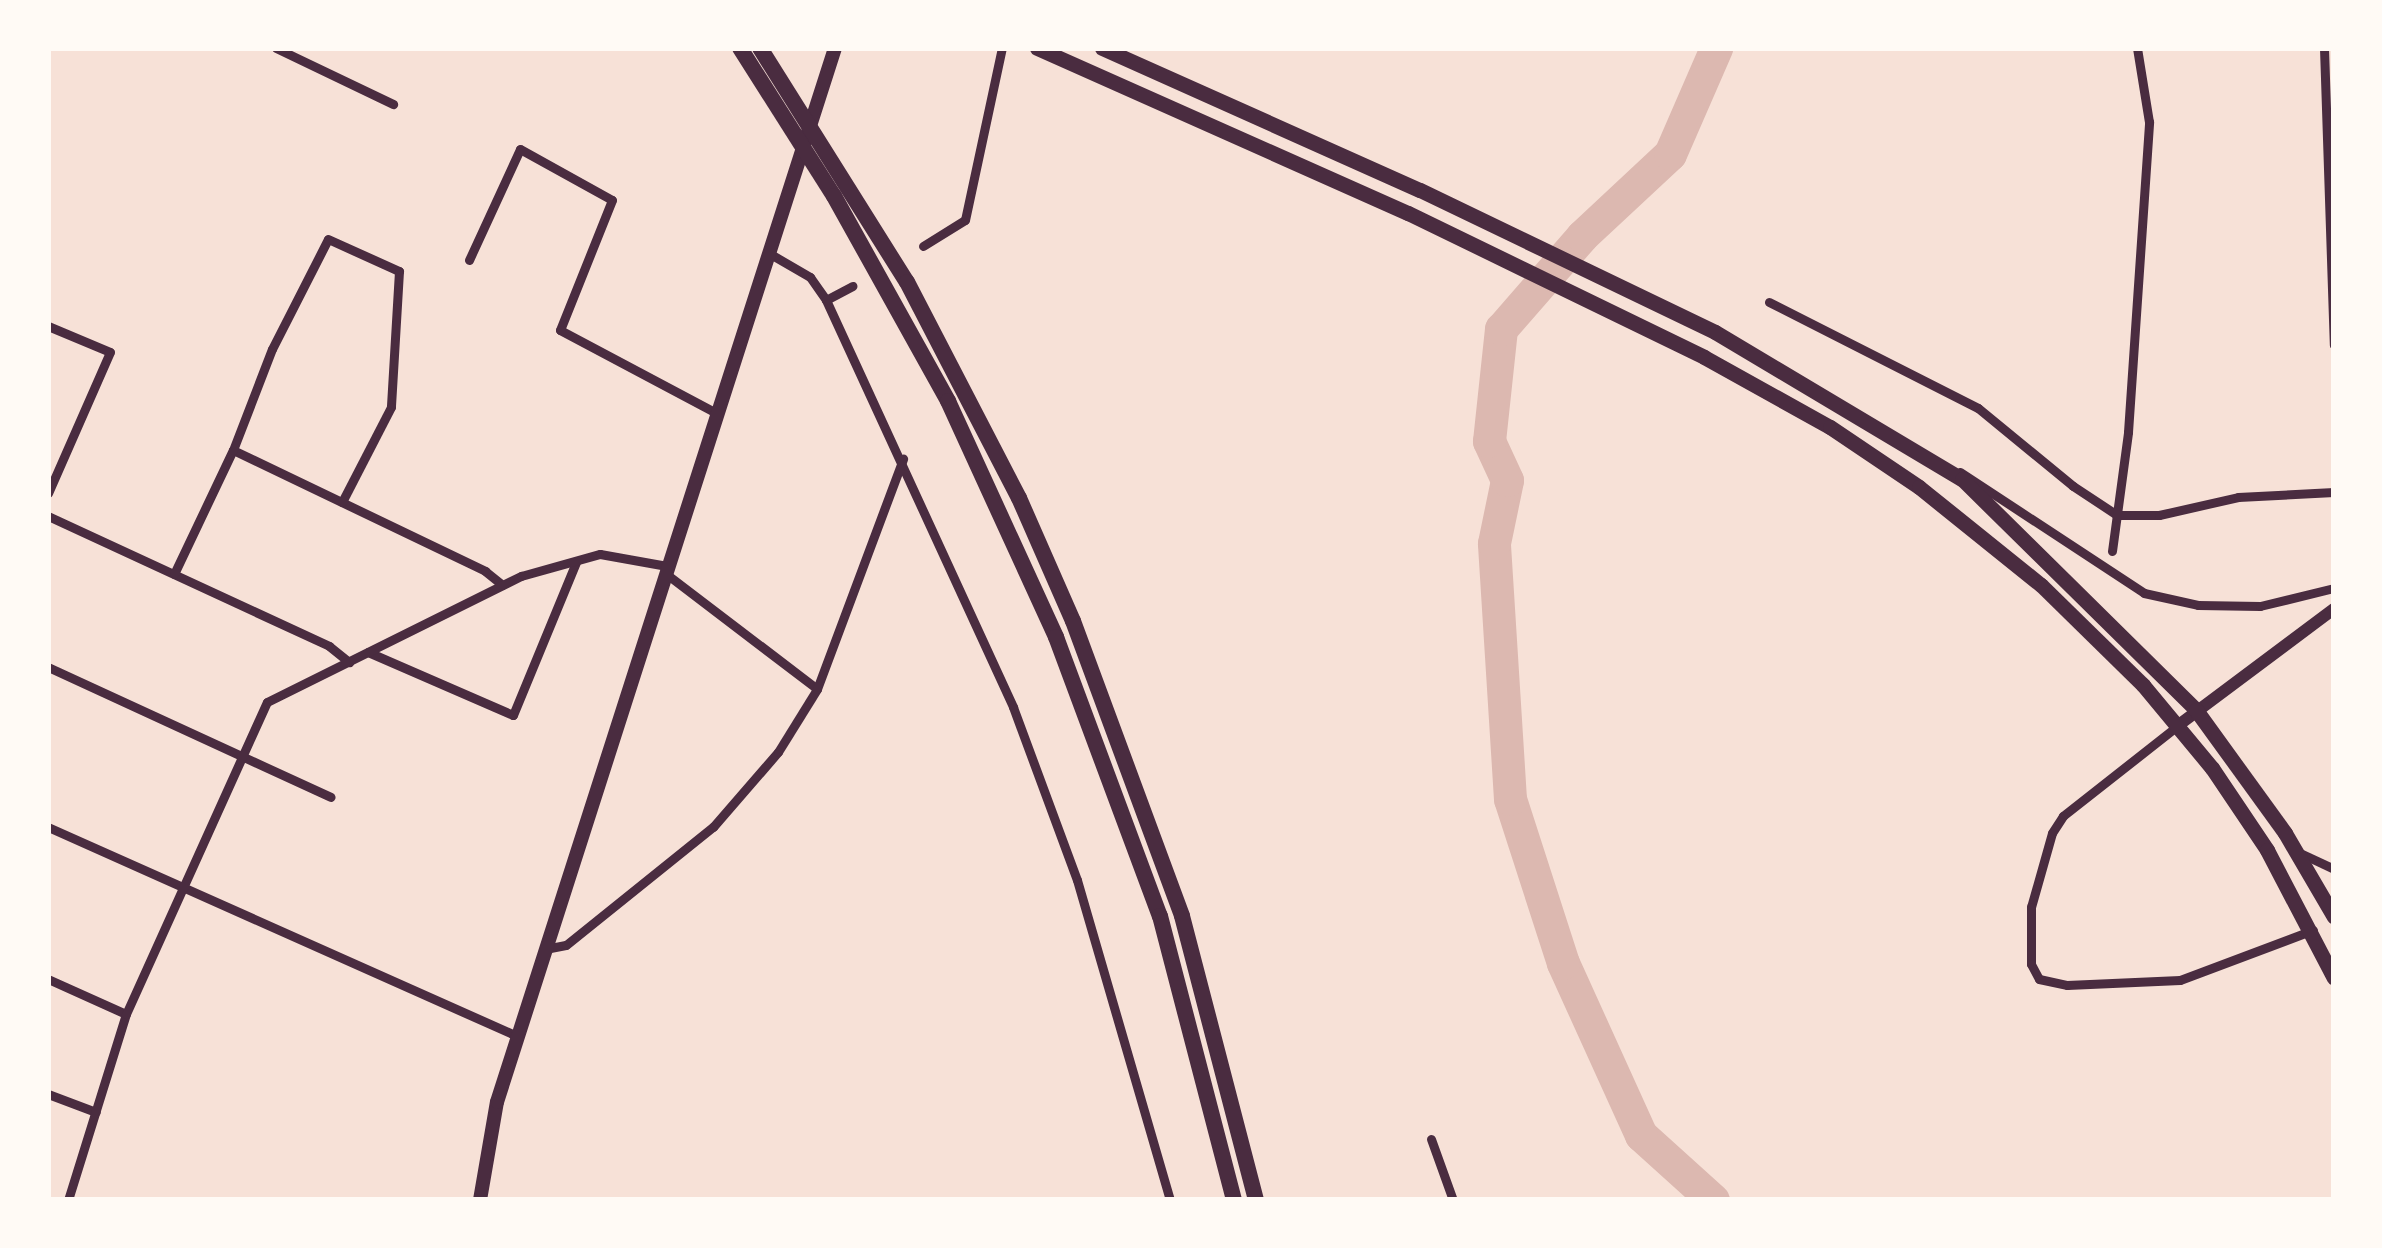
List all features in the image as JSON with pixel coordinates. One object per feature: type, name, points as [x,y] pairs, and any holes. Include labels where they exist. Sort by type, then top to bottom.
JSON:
[{"type":"highway","points":[[740,48],[908,281],[1019,498],[1072,621],[1182,916],[1256,1200]]},
{"type":"highway","points":[[760,48],[948,400],[1064,656],[1160,916],[1234,1200]]},
{"type":"highway","points":[[1037,48],[1408,213],[1704,357],[1829,428],[1948,508],[2041,585],[2143,685],[2212,769],[2313,930],[2334,978]]},
{"type":"highway","points":[[1102,48],[1420,190],[1715,332],[1933,459],[2018,531],[2196,710],[2295,851],[2334,917]]},
{"type":"main road","points":[[480,1200],[487,1142],[517,1036],[835,48]]},
{"type":"street","points":[[276,48],[392,104]]},
{"type":"street","points":[[923,245],[964,220],[1002,48]]},
{"type":"street","points":[[2112,551],[2149,122],[2137,48]]},
{"type":"street","points":[[2324,48],[2334,345]]},
{"type":"street","points":[[470,260],[520,148],[612,200],[560,329],[716,413]]},
{"type":"street","points":[[174,574],[233,451],[272,350],[328,239],[399,271],[391,407],[342,502]]},
{"type":"street","points":[[767,252],[810,277],[826,301],[903,459],[1050,801],[1170,1200]]},
{"type":"street","points":[[826,301],[852,286]]},
{"type":"street","points":[[1769,302],[1978,408],[2073,486],[2117,515],[2159,515],[2238,496],[2334,491]]},
{"type":"street","points":[[48,326],[110,352],[48,493]]},
{"type":"street","points":[[233,451],[485,571],[502,585]]},
{"type":"street","points":[[545,949],[566,945],[713,827],[778,752],[818,689],[903,459]]},
{"type":"street","points":[[1933,459],[1979,481],[2117,580],[2144,593],[2198,605],[2260,605],[2334,588]]},
{"type":"street","points":[[48,516],[329,646],[349,662]]},
{"type":"street","points":[[68,1200],[127,1014],[267,702],[502,585],[600,554],[666,569],[818,689]]},
{"type":"street","points":[[368,652],[513,715],[576,562]]},
{"type":"street","points":[[2313,930],[2180,980],[2067,985],[2039,979],[2031,964],[2032,907],[2052,833],[2063,816],[2334,609]]},
{"type":"street","points":[[48,667],[330,797]]},
{"type":"street","points":[[48,826],[182,890],[517,1036]]},
{"type":"street","points":[[2295,851],[2334,869]]},
{"type":"street","points":[[48,979],[127,1014]]},
{"type":"street","points":[[48,1094],[95,1112]]},
{"type":"street","points":[[1431,1139],[1454,1200]]},
{"type":"waterway","points":[[1713,1200],[1641,1135],[1563,963],[1510,799],[1494,543],[1507,480],[1489,441],[1501,329],[1582,236],[1670,154],[1716,48]]}]
